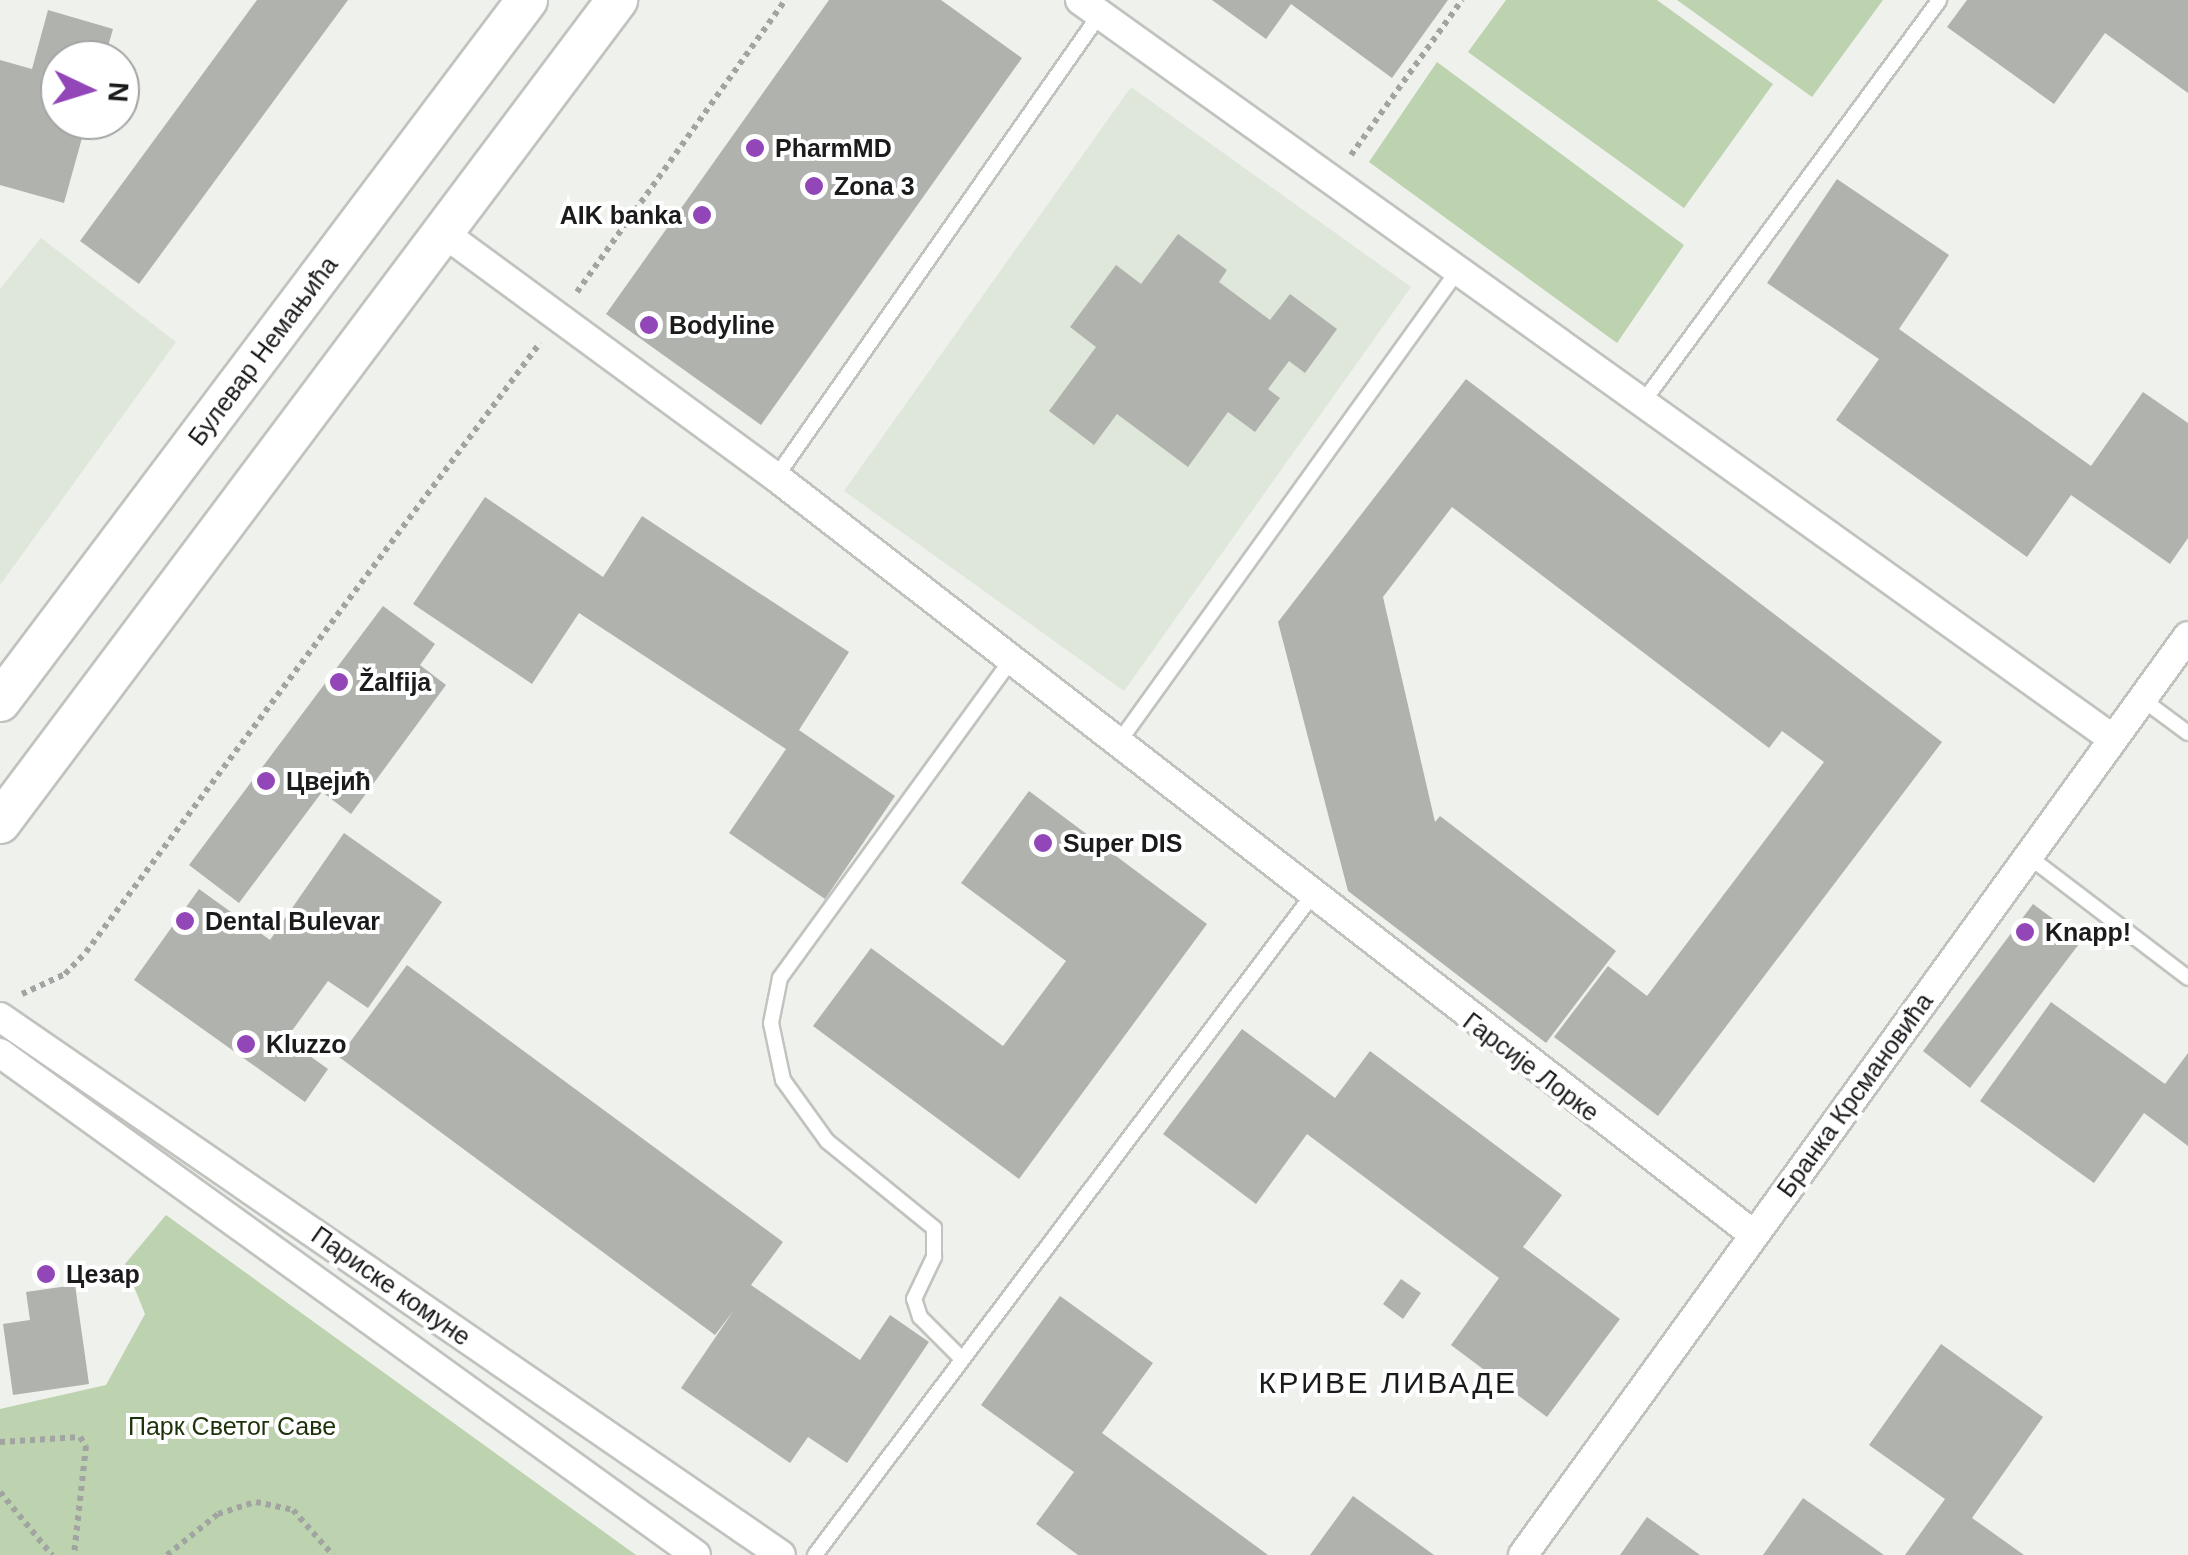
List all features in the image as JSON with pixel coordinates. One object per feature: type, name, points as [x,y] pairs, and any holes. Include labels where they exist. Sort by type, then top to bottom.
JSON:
[{"type":"street","name":"Булевар Немањића","points":[[0,702],[527,0]]},
{"type":"street","points":[[0,823],[441,230],[618,0]]},
{"type":"street","points":[[1090,7],[2113,739]]},
{"type":"street","points":[[441,230],[776,477],[1012,659]]},
{"type":"street","name":"Бранка Крсмановића","points":[[1523,1555],[2188,636]]},
{"type":"street","name":"Гарсије Лорке","points":[[1012,659],[1310,898],[1753,1234]]},
{"type":"street","name":"Париске комуне","points":[[0,1017],[781,1555]]},
{"type":"street","name":"Париске комуне","points":[[0,1053],[696,1555]]},
{"type":"lane","points":[[1643,402],[1939,0]]},
{"type":"lane","points":[[776,477],[1090,7]]},
{"type":"lane","points":[[1116,746],[1456,272]]},
{"type":"lane","points":[[959,1356],[920,1317],[914,1299],[934,1257],[934,1228],[827,1140],[784,1080],[770,1024],[780,978],[1012,659]]},
{"type":"lane","points":[[2142,699],[2188,733]]},
{"type":"lane","points":[[2028,856],[2188,978]]},
{"type":"lane","points":[[815,1555],[959,1356],[1310,898]]},
{"type":"path","points":[[22,994],[65,974],[86,952],[558,319],[785,0]]},
{"type":"path","points":[[1333,181],[1462,0]]},
{"type":"path","points":[[0,1442],[80,1437],[86,1446],[74,1555]]},
{"type":"path","points":[[0,1492],[52,1555]]},
{"type":"path","points":[[167,1555],[218,1514],[256,1502],[292,1510],[333,1555]]},
{"type":"shaded area","points":[[1131,87],[1411,287],[1124,691],[844,491]]},
{"type":"shaded area","points":[[41,238],[176,342],[0,585],[0,289]]},
{"type":"green space","points":[[1506,0],[1657,0],[1773,84],[1684,208],[1468,52]]},
{"type":"green space","points":[[1677,0],[1883,0],[1812,97]]},
{"type":"green space","points":[[1437,62],[1684,245],[1617,343],[1369,162]]},
{"type":"green space","name":"Парк Светог Саве","points":[[166,1215],[636,1555],[0,1555],[0,1409],[106,1385],[145,1314],[125,1264]]},
{"type":"building","points":[[257,0],[348,0],[139,284],[80,241]]},
{"type":"building","name":"Zona 3","points":[[829,0],[941,0],[1022,58],[761,425],[606,314]]},
{"type":"building","points":[[1212,0],[1448,0],[1392,78],[1291,4],[1266,39]]},
{"type":"building","points":[[1967,0],[2188,0],[2188,93],[2105,33],[2054,104],[1947,27]]},
{"type":"building","points":[[48,10],[113,29],[110,40],[40,40],[40,140],[81,140],[64,203],[0,185],[0,60],[32,69]]},
{"type":"building","points":[[1837,179],[1949,255],[1899,329],[2091,466],[2143,392],[2188,423],[2188,538],[2170,564],[2071,495],[2027,557],[1836,420],[1879,359],[1767,283]]},
{"type":"building","points":[[1178,234],[1227,270],[1219,282],[1270,320],[1290,294],[1337,329],[1305,373],[1289,361],[1268,389],[1280,398],[1255,432],[1228,412],[1188,467],[1117,414],[1094,445],[1049,411],[1096,347],[1070,327],[1116,265],[1141,284]]},
{"type":"building","points":[[1466,379],[1942,742],[1658,1116],[1554,1037],[1608,966],[1647,996],[1824,762],[1782,731],[1769,748],[1452,507],[1383,597],[1435,822],[1440,816],[1616,951],[1546,1043],[1348,891],[1278,622]]},
{"type":"building","points":[[485,497],[603,577],[642,516],[849,652],[799,730],[895,796],[825,899],[729,833],[786,749],[579,613],[532,684],[413,604]]},
{"type":"building","points":[[383,606],[435,644],[420,665],[446,685],[351,814],[322,792],[239,903],[189,865]]},
{"type":"building","points":[[1029,791],[1207,924],[1019,1179],[813,1026],[871,948],[1003,1046],[1066,961],[961,883]]},
{"type":"building","points":[[344,833],[442,902],[368,1008],[328,981],[286,1039],[328,1069],[305,1102],[134,980],[199,889],[270,940]]},
{"type":"building","points":[[2033,904],[2082,940],[1970,1088],[1923,1051]]},
{"type":"building","points":[[407,965],[783,1242],[751,1285],[860,1360],[890,1315],[929,1342],[847,1463],[808,1437],[790,1463],[681,1388],[734,1310],[715,1335],[339,1057]]},
{"type":"building","points":[[2051,1002],[2165,1084],[2188,1053],[2188,1146],[2144,1113],[2094,1183],[1980,1101]]},
{"type":"building","points":[[1242,1029],[1335,1098],[1370,1051],[1562,1195],[1523,1247],[1620,1319],[1547,1417],[1451,1345],[1499,1278],[1307,1134],[1256,1204],[1163,1134]]},
{"type":"building","points":[[1401,1279],[1421,1293],[1403,1319],[1383,1304]]},
{"type":"building","points":[[75,1285],[89,1384],[13,1395],[3,1324],[30,1320],[26,1292]]},
{"type":"building","points":[[1060,1296],[1153,1363],[1102,1433],[1268,1555],[1078,1555],[1036,1524],[1074,1472],[981,1405]]},
{"type":"building","points":[[1941,1344],[2043,1417],[1972,1518],[2024,1555],[1905,1555],[1945,1499],[1869,1445]]},
{"type":"building","points":[[1353,1496],[1434,1555],[1310,1555]]},
{"type":"building","points":[[1803,1498],[1884,1555],[1763,1555]]},
{"type":"building","points":[[1647,1517],[1700,1555],[1620,1555]]},
{"type":"place","name":"PharmMD","points":[[755,148]]},
{"type":"place","name":"Zona 3","points":[[814,186]]},
{"type":"place","name":"AIK banka","points":[[702,215]]},
{"type":"place","name":"Bodyline","points":[[649,325]]},
{"type":"place","name":"Žalfija","points":[[339,682]]},
{"type":"place","name":"Цвејић","points":[[266,781]]},
{"type":"place","name":"Super DIS","points":[[1043,843]]},
{"type":"place","name":"Dental Bulevar","points":[[185,921]]},
{"type":"place","name":"Knapp!","points":[[2025,932]]},
{"type":"place","name":"Kluzzo","points":[[246,1044]]},
{"type":"place","name":"Цезар","points":[[46,1274]]},
{"type":"district","name":"КРИВЕ ЛИВАДЕ","points":[[1388,1383]]}]
